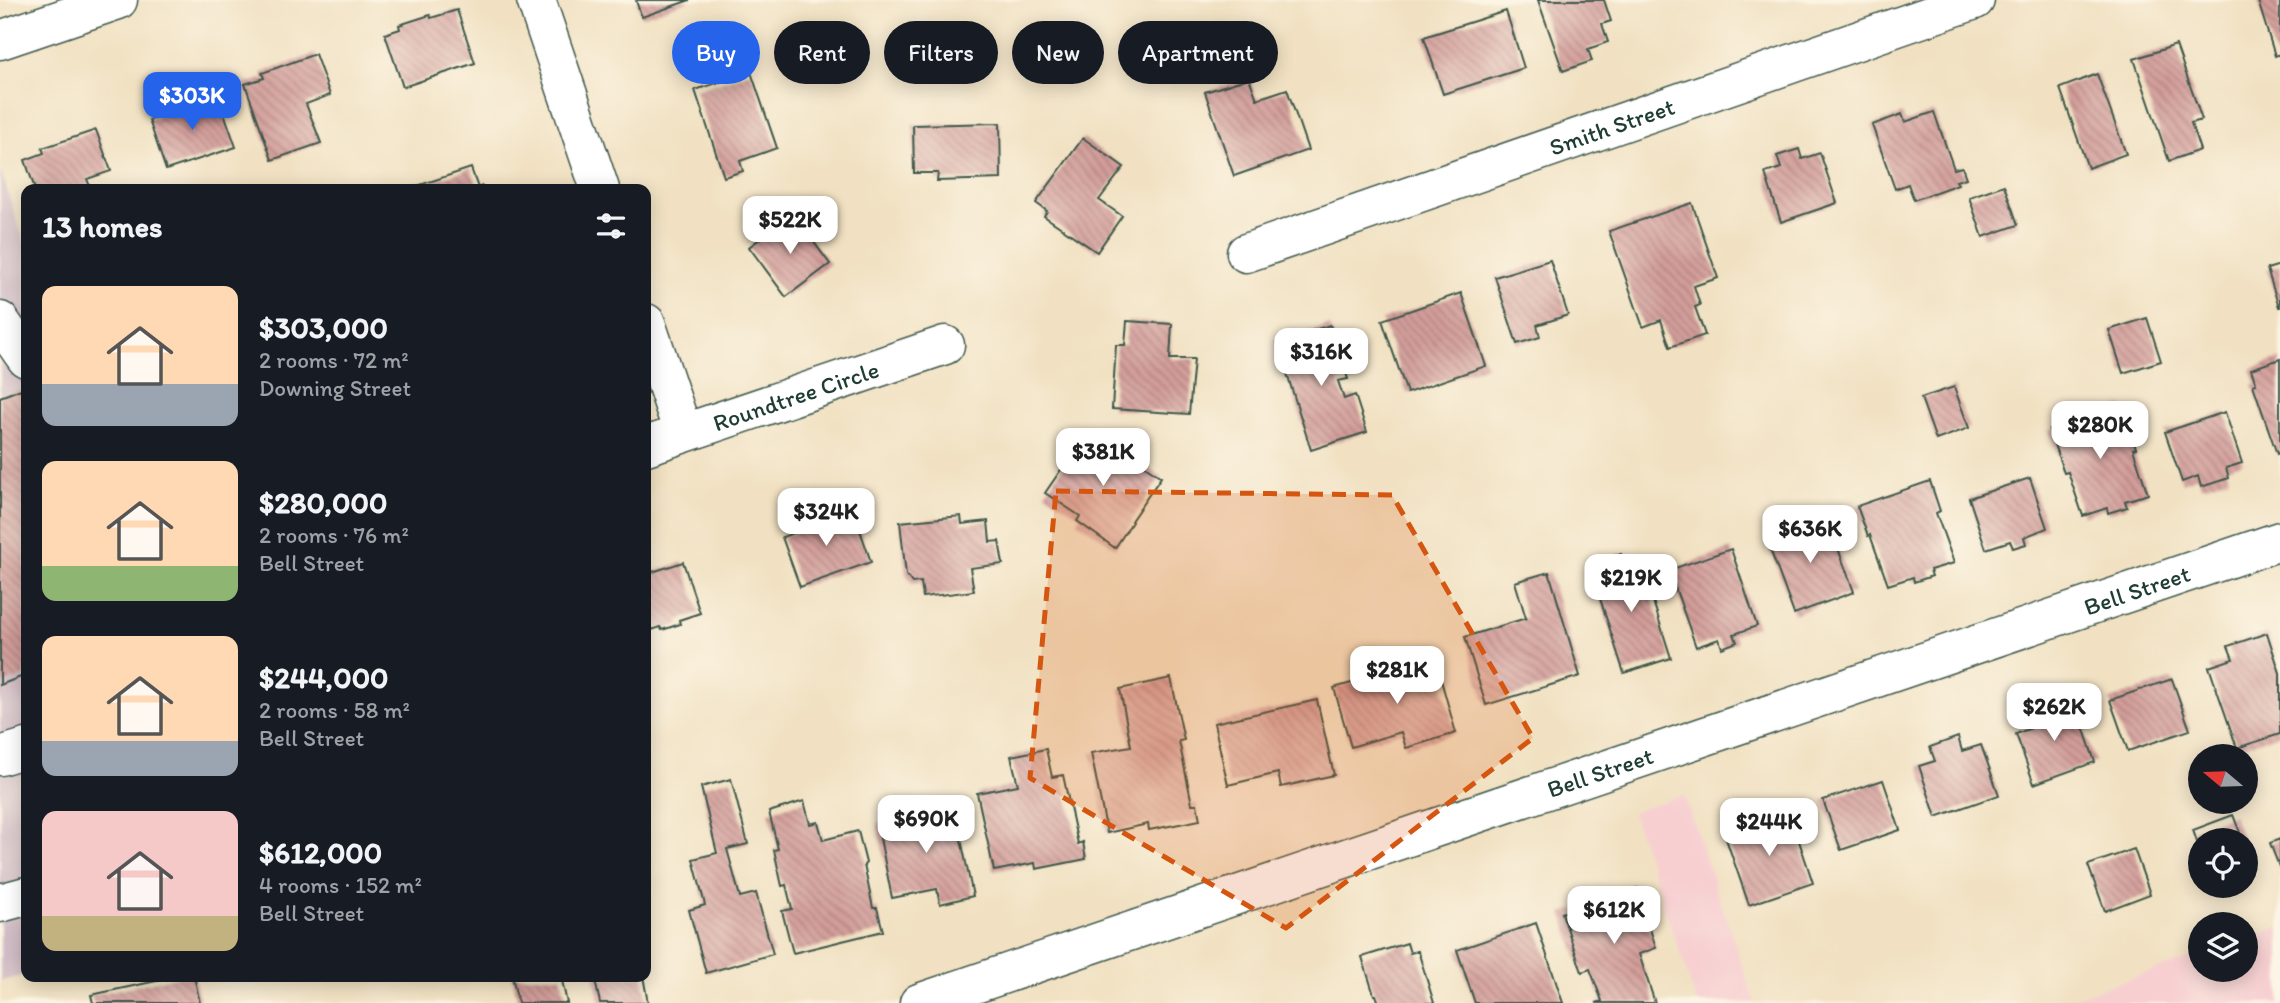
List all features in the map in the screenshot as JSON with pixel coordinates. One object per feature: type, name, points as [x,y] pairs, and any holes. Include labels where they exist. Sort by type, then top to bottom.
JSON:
[{"type":"street","points":[[0,40],[118,0]]},
{"type":"street","points":[[536,0],[598,184]]},
{"type":"street","name":"Smith Street","points":[[1246,253],[1975,0]]},
{"type":"street","points":[[0,321],[21,351]]},
{"type":"street","points":[[651,338],[683,433]]},
{"type":"street","name":"Roundtree Circle","points":[[651,444],[945,345]]},
{"type":"street","name":"Bell Street","points":[[919,1003],[2280,541]]},
{"type":"street","points":[[0,756],[21,750]]},
{"type":"street","points":[[0,903],[21,897]]},
{"type":"highlighted area","points":[[1056,491],[1392,495],[1533,738],[1286,928],[1030,778]]},
{"type":"shaded area","points":[[0,170],[21,231],[21,976],[0,981]]},
{"type":"shaded area","points":[[1684,795],[1755,1003],[1697,1003],[1632,812]]},
{"type":"shaded area","points":[[2280,927],[2280,1003],[2058,1003],[2188,959],[2188,982],[2258,982],[2258,935]]},
{"type":"building","points":[[690,0],[642,17],[636,1]]},
{"type":"building","points":[[1538,0],[1604,0],[1611,21],[1602,24],[1608,42],[1588,49],[1592,61],[1563,71]]},
{"type":"building","points":[[2280,0],[2280,54],[2275,56],[2258,1]]},
{"type":"building","points":[[457,10],[475,63],[403,87],[385,34],[400,29],[399,25]]},
{"type":"building","points":[[1506,11],[1524,68],[1443,94],[1424,37]]},
{"type":"building","points":[[2176,45],[2202,120],[2191,123],[2200,150],[2169,161],[2134,59]]},
{"type":"building","points":[[315,54],[330,95],[306,104],[321,143],[272,160],[245,84],[264,78],[262,73]]},
{"type":"building","points":[[2097,74],[2126,154],[2088,168],[2060,88]]},
{"type":"building","points":[[714,84],[755,84],[777,148],[740,161],[743,171],[724,177],[695,90]]},
{"type":"building","points":[[1230,84],[1251,84],[1257,99],[1287,89],[1308,150],[1234,176],[1205,92]]},
{"type":"building","points":[[218,96],[236,147],[166,170],[149,120],[163,115],[161,110],[192,100],[194,105]]},
{"type":"building","points":[[1934,112],[1954,169],[1962,167],[1966,178],[1956,181],[1958,184],[1914,200],[1908,184],[1895,189],[1872,125],[1902,114],[1905,122]]},
{"type":"building","points":[[1000,123],[1001,179],[937,181],[938,173],[914,173],[913,125]]},
{"type":"building","points":[[96,130],[111,171],[87,179],[89,184],[33,184],[25,160],[44,153],[42,148]]},
{"type":"building","points":[[1083,138],[1124,167],[1099,200],[1122,216],[1097,252],[1044,216],[1047,211],[1036,203]]},
{"type":"building","points":[[1799,149],[1802,159],[1820,153],[1837,203],[1781,222],[1765,173],[1781,168],[1777,156]]},
{"type":"building","points":[[471,168],[477,184],[423,184]]},
{"type":"building","points":[[2004,185],[2018,225],[1983,237],[1969,197]]},
{"type":"building","points":[[1692,203],[1718,278],[1694,286],[1700,305],[1695,307],[1705,335],[1670,347],[1661,320],[1643,327],[1609,231]]},
{"type":"building","points":[[793,214],[830,264],[786,297],[749,247]]},
{"type":"building","points":[[1550,260],[1568,315],[1537,325],[1540,337],[1517,344],[1495,277]]},
{"type":"building","points":[[2280,265],[2280,307],[2279,307],[2267,269]]},
{"type":"building","points":[[1461,293],[1486,366],[1407,393],[1382,320]]},
{"type":"building","points":[[2147,318],[2161,361],[2123,373],[2109,330]]},
{"type":"building","points":[[1127,321],[1172,324],[1170,359],[1194,359],[1189,414],[1112,409],[1116,345],[1125,345]]},
{"type":"building","points":[[1330,325],[1348,379],[1338,381],[1344,399],[1355,395],[1367,432],[1311,450],[1277,342]]},
{"type":"building","points":[[2280,359],[2280,452],[2277,454],[2253,385],[2256,384],[2251,369]]},
{"type":"building","points":[[1954,387],[1969,428],[1936,440],[1921,398]]},
{"type":"building","points":[[21,389],[21,677],[0,685],[0,397]]},
{"type":"building","points":[[2122,406],[2148,494],[2125,501],[2127,507],[2108,513],[2107,508],[2083,516],[2068,472],[2064,473],[2049,430]]},
{"type":"building","points":[[2225,412],[2242,463],[2226,468],[2229,478],[2201,487],[2198,476],[2182,482],[2165,432]]},
{"type":"building","points":[[1094,431],[1161,477],[1115,548],[1077,521],[1080,516],[1045,493],[1078,445],[1082,448]]},
{"type":"building","points":[[2030,478],[2047,528],[2024,537],[2026,544],[2013,548],[2010,541],[1986,549],[1969,498]]},
{"type":"building","points":[[1930,481],[1940,511],[1936,513],[1954,563],[1930,570],[1932,576],[1914,582],[1913,577],[1888,585],[1857,506]]},
{"type":"building","points":[[853,510],[871,562],[800,587],[782,537],[797,532],[795,528]]},
{"type":"building","points":[[961,516],[962,524],[988,521],[990,542],[999,541],[1003,564],[970,568],[974,591],[923,597],[921,582],[912,583],[906,575],[900,522]]},
{"type":"building","points":[[1826,516],[1854,592],[1794,614],[1766,538]]},
{"type":"building","points":[[1731,549],[1757,626],[1734,634],[1737,642],[1722,648],[1719,639],[1696,647],[1669,570]]},
{"type":"building","points":[[1621,554],[1624,565],[1640,560],[1671,658],[1624,673],[1593,577],[1607,573],[1603,559]]},
{"type":"building","points":[[683,562],[700,613],[679,620],[680,624],[651,630],[651,572]]},
{"type":"building","points":[[1549,572],[1580,676],[1486,705],[1465,637],[1526,618],[1515,582]]},
{"type":"building","points":[[2267,633],[2280,673],[2280,734],[2249,744],[2236,744],[2209,667],[2233,659],[2228,646]]},
{"type":"building","points":[[1435,659],[1456,733],[1406,748],[1401,732],[1351,747],[1334,688]]},
{"type":"building","points":[[1171,678],[1184,740],[1179,741],[1192,804],[1197,804],[1200,820],[1149,830],[1148,824],[1107,833],[1091,753],[1131,746],[1120,689]]},
{"type":"building","points":[[2172,679],[2190,730],[2128,751],[2110,700]]},
{"type":"building","points":[[1317,700],[1334,775],[1281,787],[1278,773],[1228,785],[1214,723]]},
{"type":"building","points":[[2056,702],[2062,718],[2078,712],[2095,762],[2034,784],[2016,734],[2031,728],[2025,713]]},
{"type":"building","points":[[1958,737],[1962,751],[1981,745],[1999,795],[1936,817],[1919,766],[1935,761],[1930,747]]},
{"type":"building","points":[[1046,749],[1052,777],[1063,775],[1078,844],[1083,842],[1086,859],[1036,869],[1035,863],[994,871],[977,793],[1018,785],[1011,756]]},
{"type":"building","points":[[731,779],[748,844],[727,849],[740,897],[756,893],[773,954],[706,973],[689,910],[705,905],[693,859],[717,853],[701,787]]},
{"type":"building","points":[[1883,780],[1900,830],[1841,850],[1823,800]]},
{"type":"building","points":[[804,801],[810,824],[818,822],[823,840],[858,831],[873,908],[877,908],[883,931],[793,953],[782,911],[792,909],[786,885],[782,886],[774,850],[778,849],[769,812]]},
{"type":"building","points":[[954,806],[973,896],[940,904],[937,889],[892,898],[877,823]]},
{"type":"building","points":[[1789,811],[1813,883],[1749,905],[1724,833]]},
{"type":"building","points":[[2233,815],[2238,828],[2198,828]]},
{"type":"building","points":[[2280,839],[2280,869],[2270,843]]},
{"type":"building","points":[[2134,849],[2150,894],[2105,911],[2088,865]]},
{"type":"building","points":[[1637,888],[1656,948],[1639,954],[1655,1003],[1596,1003],[1602,1001],[1590,969],[1582,972],[1562,913]]},
{"type":"building","points":[[1536,923],[1563,1003],[1475,1003],[1457,950]]},
{"type":"building","points":[[1407,943],[1410,953],[1418,951],[1434,1003],[1379,1003],[1362,957]]},
{"type":"building","points":[[152,982],[195,982],[200,1003],[93,1003],[91,995]]},
{"type":"building","points":[[513,982],[562,982],[567,1003],[518,1003]]},
{"type":"building","points":[[595,982],[644,982],[648,1003],[600,1003]]}]
